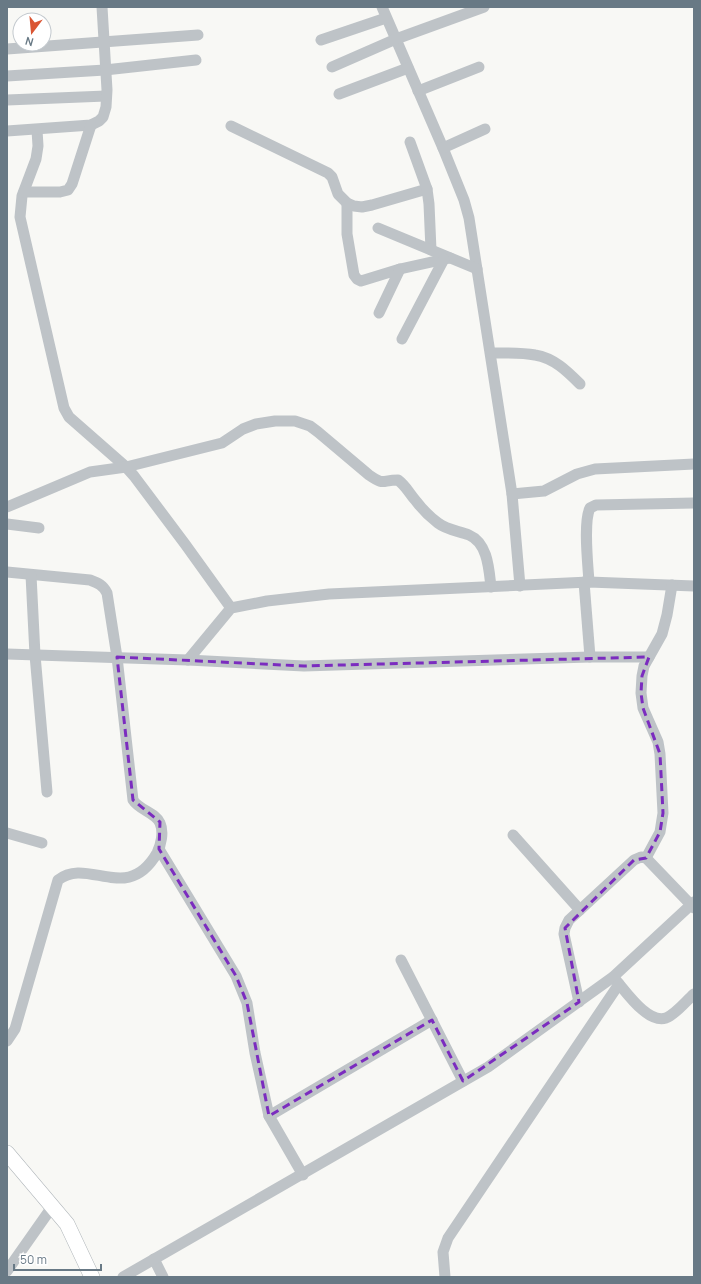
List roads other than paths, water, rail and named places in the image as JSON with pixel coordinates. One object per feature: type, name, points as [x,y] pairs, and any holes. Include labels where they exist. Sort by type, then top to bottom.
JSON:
[{"type":"street","points":[[7,131],[38,130],[91,125],[103,117],[106,107],[106,96],[102,7]]},
{"type":"street","points":[[382,7],[443,148],[464,200],[469,218],[512,494],[520,586]]},
{"type":"street","points":[[332,67],[396,39],[484,7]]},
{"type":"street","points":[[321,40],[386,18]]},
{"type":"street","points":[[7,49],[198,35]]},
{"type":"street","points":[[7,76],[105,70],[196,60]]},
{"type":"street","points":[[418,91],[479,67]]},
{"type":"street","points":[[339,94],[408,68]]},
{"type":"street","points":[[7,100],[106,96]]},
{"type":"street","points":[[24,192],[60,192],[68,190],[72,184],[91,125]]},
{"type":"street","points":[[231,126],[328,173],[332,177],[338,194],[347,203],[354,206],[362,207],[427,189]]},
{"type":"street","points":[[443,148],[485,129]]},
{"type":"street","points":[[38,130],[36,159],[24,192],[20,217],[64,408],[68,417],[126,467],[232,608]]},
{"type":"street","points":[[410,142],[427,189],[431,250]]},
{"type":"street","points":[[347,203],[347,234],[356,279],[361,280],[447,258]]},
{"type":"street","points":[[378,228],[476,269]]},
{"type":"street","points":[[402,339],[447,258]]},
{"type":"street","points":[[379,313],[400,269]]},
{"type":"street","points":[[491,353],[535,354],[549,359],[567,371],[580,384]]},
{"type":"street","points":[[7,507],[90,472],[109,468],[126,467],[222,443],[243,429],[256,424],[275,421],[295,421],[310,426],[378,481],[384,483],[398,480],[405,485],[416,501],[437,523],[446,528],[470,535],[477,539],[488,562],[491,587]]},
{"type":"street","points":[[512,494],[544,491],[577,474],[595,469],[694,464]]},
{"type":"street","points":[[590,657],[587,582],[587,513],[590,508],[596,505],[694,503]]},
{"type":"street","points":[[7,524],[39,528]]},
{"type":"street","points":[[7,572],[90,580],[105,588],[117,657],[133,800],[136,806],[154,816],[160,822],[162,830],[159,849],[151,862],[139,873],[129,877],[115,878],[75,873],[64,875],[58,880],[15,1029],[7,1041]]},
{"type":"street","points":[[31,575],[35,655],[47,792]]},
{"type":"street","points":[[188,660],[232,608],[267,601],[329,594],[587,582],[694,586]]},
{"type":"street","points":[[646,858],[660,832],[663,813],[660,754],[658,742],[643,708],[641,693],[642,676],[648,657],[662,634],[672,585]]},
{"type":"street","points":[[7,654],[117,657],[304,666],[590,657],[648,657]]},
{"type":"street","points":[[7,833],[42,843]]},
{"type":"street","points":[[513,835],[580,910]]},
{"type":"street","points":[[159,849],[236,976],[247,1003],[258,1068],[269,1116],[303,1174]]},
{"type":"street","points":[[444,1277],[444,1252],[448,1238],[616,980],[693,905],[646,858],[641,857],[634,860],[569,920],[565,928],[564,934],[579,1002]]},
{"type":"street","points":[[401,960],[463,1082]]},
{"type":"street","points":[[616,980],[640,1009],[653,1017],[665,1018],[674,1013],[694,994]]},
{"type":"street","points":[[123,1277],[488,1067],[579,1002],[616,980]]},
{"type":"street","points":[[269,1116],[432,1020]]},
{"type":"street","points":[[7,1153],[67,1224],[92,1277]]},
{"type":"street","points":[[7,1270],[52,1207]]},
{"type":"street","points":[[154,1259],[163,1277]]}]
